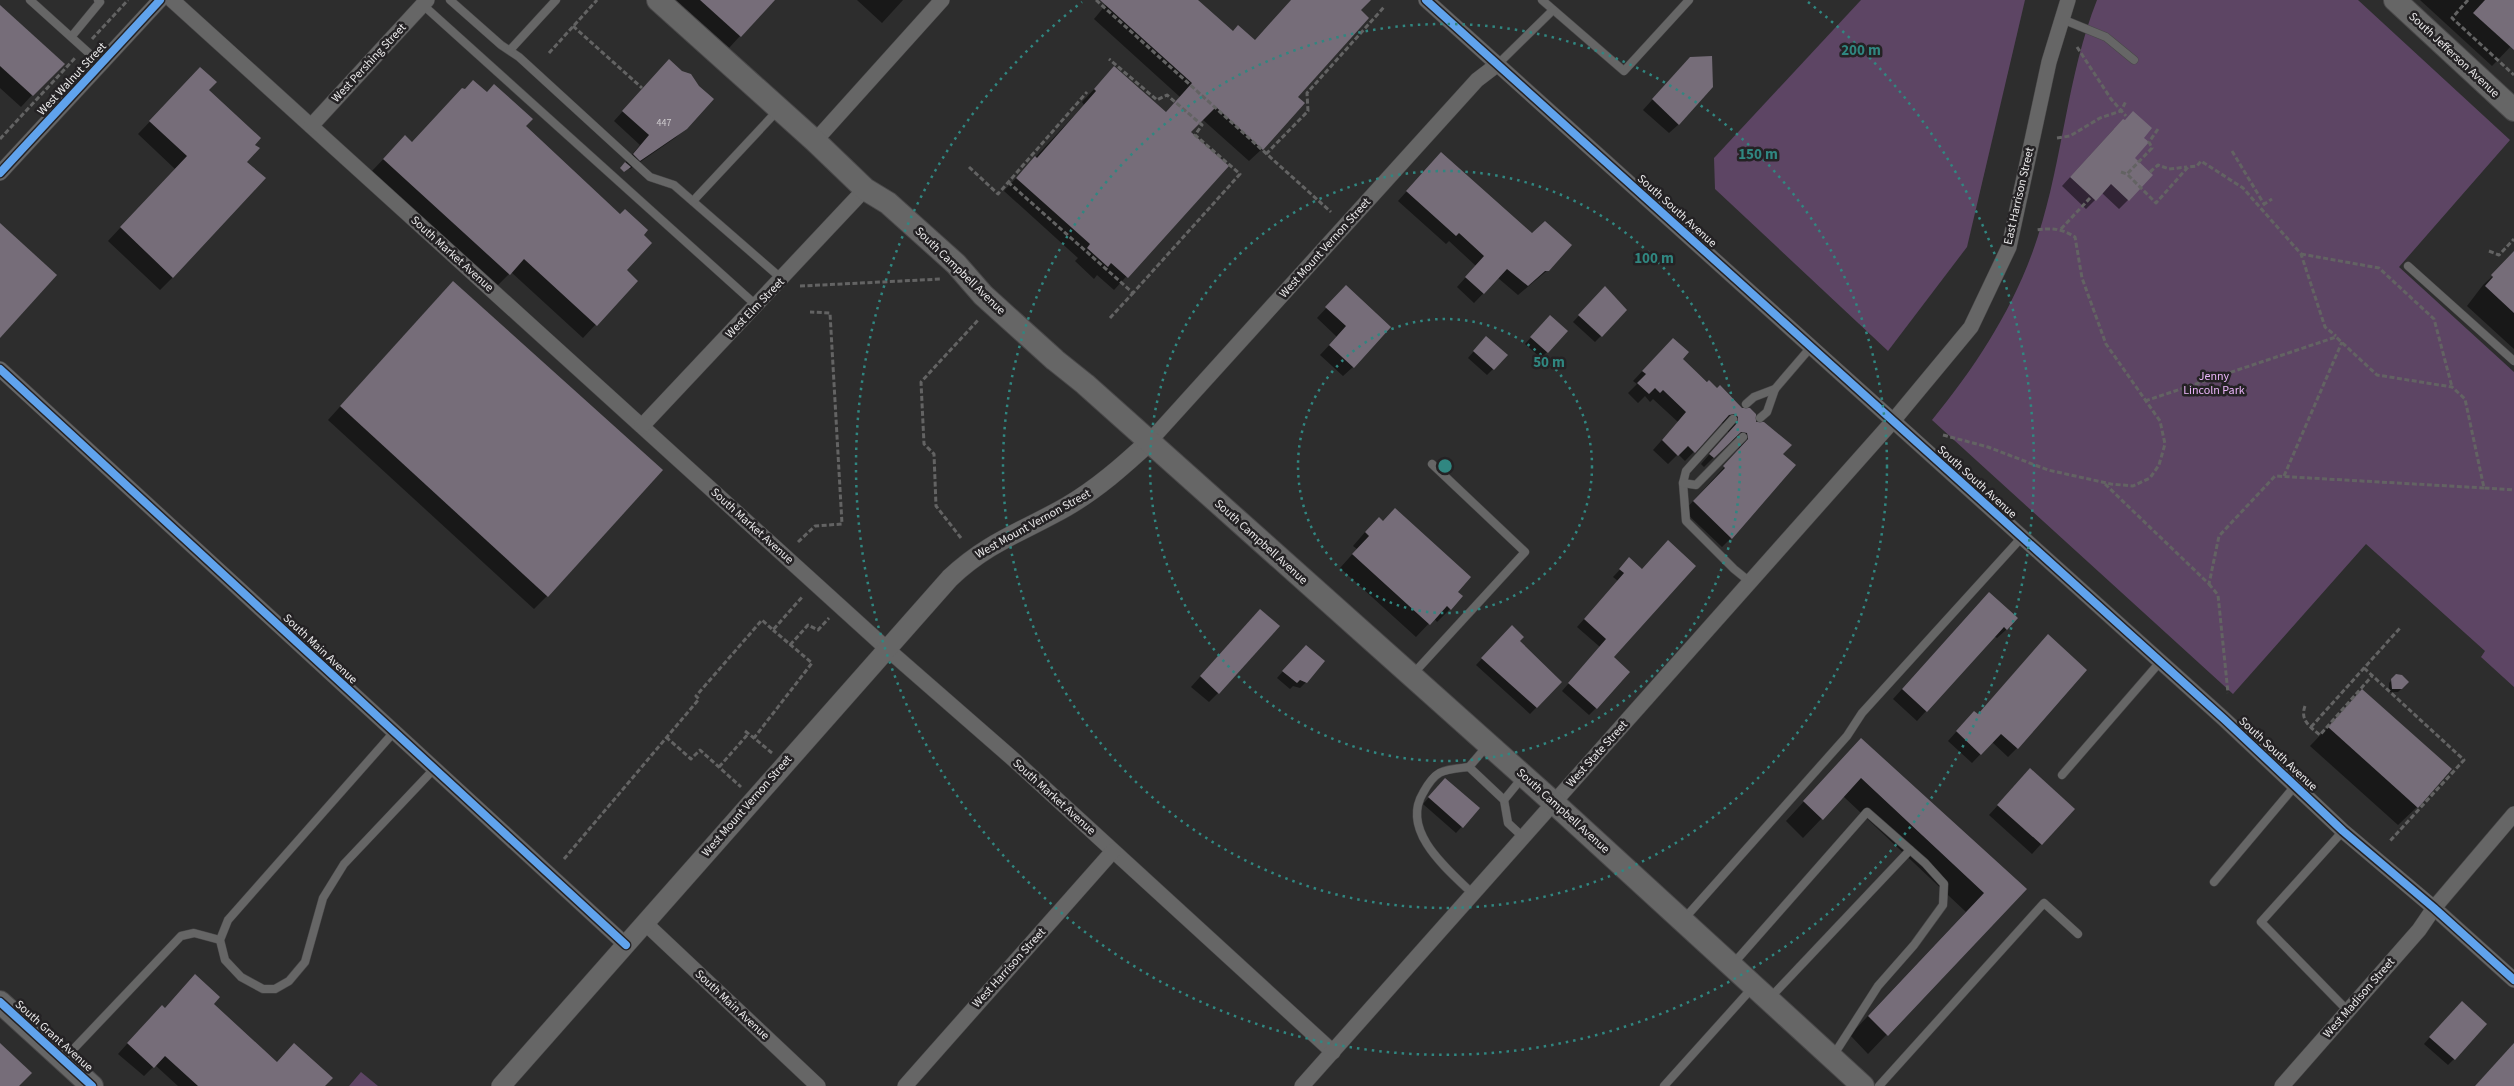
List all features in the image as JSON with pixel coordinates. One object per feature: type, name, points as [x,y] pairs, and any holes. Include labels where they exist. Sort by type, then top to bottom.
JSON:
[{"type":"main road","name":"South Campbell Avenue","points":[[658,0],[779,108],[865,189],[888,203],[956,264],[990,301],[1554,802],[1863,1086]]},
{"type":"main road","name":"South Jefferson Avenue","points":[[2395,0],[2514,110]]},
{"type":"main road","name":"South Grant Avenue","points":[[0,1002],[63,1059],[83,1083]]},
{"type":"street","name":"West Walnut Street","points":[[0,173],[160,0]]},
{"type":"street","name":"South Market Avenue","points":[[172,0],[886,648],[1113,851],[1332,1052]]},
{"type":"street","points":[[815,141],[942,0]]},
{"type":"street","name":"South South Avenue","points":[[1426,0],[2160,662],[2342,831],[2434,908],[2514,980]]},
{"type":"street","name":"East Harrison Street","points":[[1893,422],[1971,327],[2008,246],[2050,62],[2068,0]]},
{"type":"street","name":"West Pershing Street","points":[[310,126],[425,2]]},
{"type":"street","name":"West Mount Vernon Street","points":[[501,1086],[886,648],[968,560],[992,544],[1064,508],[1094,490],[1117,472],[1149,442],[1477,80],[1498,64]]},
{"type":"street","name":"West Elm Street","points":[[642,426],[782,280],[865,189]]},
{"type":"street","name":"South Main Avenue","points":[[0,369],[626,945]]},
{"type":"street","name":"West State Street","points":[[1302,1086],[1893,422]]},
{"type":"street","name":"West Madison Street","points":[[2282,1086],[2419,930],[2434,908],[2514,814]]},
{"type":"street","name":"West Harrison Street","points":[[905,1086],[1113,851]]},
{"type":"street","name":"South Main Avenue","points":[[645,923],[818,1086]]},
{"type":"lane","points":[[30,0],[101,64]]},
{"type":"lane","points":[[72,36],[100,2],[98,0]]},
{"type":"lane","points":[[450,0],[510,50],[650,177],[674,184],[782,280]]},
{"type":"lane","points":[[510,50],[556,0]]},
{"type":"lane","points":[[1542,0],[1624,71],[1689,0]]},
{"type":"lane","points":[[425,2],[757,306]]},
{"type":"lane","points":[[1498,64],[1553,10]]},
{"type":"lane","points":[[2062,19],[2106,37],[2134,60]]},
{"type":"lane","points":[[693,201],[779,108]]},
{"type":"lane","points":[[2408,266],[2514,361]]},
{"type":"lane","points":[[1760,418],[1767,412],[1775,389],[1811,347]]},
{"type":"lane","points":[[1746,404],[1754,396],[1775,389]]},
{"type":"lane","points":[[1733,419],[1686,471],[1683,483],[1686,521],[1734,569],[1750,582]]},
{"type":"lane","points":[[1683,483],[1696,485],[1743,437]]},
{"type":"lane","points":[[1412,676],[1525,552],[1432,464]]},
{"type":"lane","points":[[1682,920],[1847,736],[1862,712],[2022,537]]},
{"type":"lane","points":[[2062,775],[2160,662]]},
{"type":"lane","points":[[394,732],[228,920],[220,940],[225,960],[241,976],[263,989],[275,989],[289,981],[305,962],[323,898],[333,880],[344,864],[434,769]]},
{"type":"lane","points":[[1473,894],[1430,850],[1419,828],[1416,810],[1418,800],[1430,780],[1439,771],[1469,766],[1489,745]]},
{"type":"lane","points":[[1469,766],[1504,800],[1508,823],[1523,837]]},
{"type":"lane","points":[[1504,800],[1524,776]]},
{"type":"lane","points":[[2214,882],[2295,786]]},
{"type":"lane","points":[[1732,966],[1867,812],[1910,850],[1944,884],[1943,904],[1914,945],[1878,986],[1832,1057]]},
{"type":"lane","points":[[2342,831],[2260,922],[2348,1011]]},
{"type":"lane","points":[[1664,1086],[1910,850]]},
{"type":"lane","points":[[1879,1086],[2044,903],[2078,934]]},
{"type":"lane","points":[[63,1059],[181,936],[194,933],[220,940]]},
{"type":"path","points":[[0,139],[128,0]]},
{"type":"path","points":[[549,53],[597,0]]},
{"type":"path","points":[[1096,0],[1331,212]]},
{"type":"path","points":[[2468,0],[2452,18],[2514,75]]},
{"type":"path","points":[[1266,154],[1308,111],[1307,93],[1385,6]]},
{"type":"path","points":[[573,26],[642,88]]},
{"type":"path","points":[[2077,46],[2093,74],[2126,116]]},
{"type":"path","points":[[1109,60],[1157,100],[1167,95],[1202,125],[1195,135],[1240,174],[1110,318]]},
{"type":"path","points":[[968,167],[998,194],[1087,92]]},
{"type":"path","points":[[2057,138],[2070,136],[2100,118],[2121,111],[2126,102]]},
{"type":"path","points":[[2127,174],[2152,148],[2149,142],[2158,129]]},
{"type":"path","points":[[2232,151],[2264,204]]},
{"type":"path","points":[[2150,172],[2158,165],[2169,169],[2197,166],[2201,160],[2243,188],[2301,254],[2325,327],[2377,375],[2452,387]]},
{"type":"path","points":[[2120,172],[2127,174],[2156,203],[2188,166]]},
{"type":"path","points":[[1008,182],[1133,294]]},
{"type":"path","points":[[2061,229],[2090,198]]},
{"type":"path","points":[[2260,207],[2272,199]]},
{"type":"path","points":[[1943,435],[1988,447],[2048,470],[2105,483],[2133,486],[2150,478],[2159,465],[2164,444],[2162,426],[2106,344],[2082,278],[2075,237],[2061,229],[2035,230]]},
{"type":"path","points":[[2489,252],[2499,255],[2514,239]]},
{"type":"path","points":[[2301,254],[2379,268],[2434,319],[2452,387],[2465,399],[2484,488]]},
{"type":"path","points":[[800,286],[941,279]]},
{"type":"path","points":[[798,542],[815,526],[842,524],[830,312],[810,312]]},
{"type":"path","points":[[961,538],[936,506],[934,454],[924,444],[921,382],[982,316]]},
{"type":"path","points":[[2145,401],[2336,337]]},
{"type":"path","points":[[2284,476],[2342,342]]},
{"type":"path","points":[[2209,584],[2219,536],[2275,476],[2514,490]]},
{"type":"path","points":[[2105,483],[2218,595],[2228,693]]},
{"type":"path","points":[[773,630],[805,594]]},
{"type":"path","points":[[790,645],[808,625],[818,630],[830,617]]},
{"type":"path","points":[[564,859],[699,699],[696,696],[762,620],[812,663],[754,738]]},
{"type":"path","points":[[2311,727],[2400,628]]},
{"type":"path","points":[[2364,668],[2464,760],[2390,841]]},
{"type":"path","points":[[2305,706],[2302,714],[2304,721],[2320,735],[2372,676]]},
{"type":"path","points":[[745,731],[774,755]]},
{"type":"path","points":[[719,767],[749,733]]},
{"type":"path","points":[[666,736],[691,759],[700,750],[744,789]]},
{"type":"green space","points":[[1861,0],[2025,0],[1967,247],[1888,351],[1715,189],[1714,158]]},
{"type":"green space","name":"Jenny Lincoln Park","points":[[2097,0],[2358,0],[2510,140],[2399,267],[2514,372],[2514,687],[2481,657],[2485,651],[2366,544],[2233,694],[1932,420],[1980,356],[2007,310],[2029,261],[2054,177],[2079,58]]},
{"type":"green space","points":[[361,1072],[378,1086],[349,1086]]},
{"type":"building","points":[[700,0],[775,0],[741,37]]},
{"type":"building","points":[[1100,0],[1198,0],[1233,31],[1238,25],[1255,40],[1291,0],[1371,0],[1361,10],[1369,18],[1298,97],[1305,103],[1263,150],[1216,107],[1191,132],[1229,166],[1128,278],[1111,263],[1108,267],[1087,248],[1090,244],[1016,178],[1035,156],[1037,158],[1096,91],[1094,89],[1114,66],[1166,112],[1192,83]]},
{"type":"building","points":[[2485,0],[2514,0],[2514,50],[2473,13]]},
{"type":"building","points":[[0,5],[65,64],[33,96],[0,66]]},
{"type":"building","points":[[1712,56],[1713,87],[1679,125],[1652,99],[1690,57]]},
{"type":"building","points":[[669,59],[682,71],[691,74],[699,86],[714,99],[687,129],[640,161],[633,154],[649,135],[622,111]]},
{"type":"building","points":[[200,67],[217,82],[209,90],[261,138],[255,145],[260,148],[247,162],[266,178],[173,278],[120,227],[187,156],[149,121]]},
{"type":"building","points":[[473,80],[487,92],[494,84],[533,119],[526,126],[620,214],[625,209],[648,230],[644,235],[652,243],[627,270],[638,281],[597,326],[524,259],[510,275],[383,159],[405,135],[412,142],[462,88],[465,89]]},
{"type":"building","points":[[2133,111],[2152,128],[2144,138],[2149,142],[2135,158],[2153,175],[2129,201],[2111,184],[2096,201],[2070,177],[2123,119],[2125,120]]},
{"type":"building","points":[[1441,152],[1532,233],[1545,221],[1572,245],[1549,271],[1545,271],[1528,286],[1507,269],[1484,294],[1465,277],[1484,256],[1459,233],[1456,236],[1406,191]]},
{"type":"building","points":[[625,162],[631,167],[624,172],[620,168]]},
{"type":"building","points":[[0,223],[57,275],[0,338]]},
{"type":"building","points":[[2514,251],[2514,313],[2485,286],[2493,277],[2491,275]]},
{"type":"building","points":[[453,281],[663,470],[548,597],[340,406]]},
{"type":"building","points":[[1346,285],[1391,327],[1354,368],[1329,345],[1346,326],[1325,307]]},
{"type":"building","points":[[1605,286],[1627,310],[1602,337],[1578,315]]},
{"type":"building","points":[[1550,315],[1568,331],[1548,353],[1530,337]]},
{"type":"building","points":[[1486,336],[1508,355],[1494,370],[1473,351]]},
{"type":"building","points":[[1673,338],[1689,352],[1683,359],[1707,382],[1709,380],[1717,388],[1720,385],[1742,408],[1750,408],[1756,414],[1756,422],[1764,422],[1792,445],[1783,454],[1796,465],[1732,539],[1693,501],[1725,468],[1723,466],[1748,439],[1747,433],[1741,432],[1714,458],[1709,454],[1737,423],[1738,417],[1735,414],[1729,415],[1695,453],[1688,446],[1678,456],[1662,440],[1686,412],[1663,390],[1660,393],[1655,388],[1649,394],[1637,383],[1646,374],[1642,371]]},
{"type":"building","points":[[1395,508],[1471,577],[1458,592],[1463,596],[1451,610],[1447,606],[1430,625],[1352,554],[1369,536],[1365,532],[1379,517],[1383,521]]},
{"type":"building","points":[[1668,540],[1696,566],[1614,657],[1630,672],[1597,709],[1568,683],[1606,639],[1584,619],[1624,573],[1619,569],[1629,557],[1642,569]]},
{"type":"building","points":[[1989,592],[2018,618],[2007,630],[2004,627],[1927,712],[1902,689]]},
{"type":"building","points":[[1260,609],[1280,626],[1219,694],[1200,676]]},
{"type":"building","points":[[1512,625],[1524,637],[1520,641],[1562,682],[1537,708],[1481,658]]},
{"type":"building","points":[[2048,634],[2087,670],[2018,749],[2001,734],[1981,755],[1956,731],[1974,711],[1978,714]]},
{"type":"building","points":[[1306,645],[1325,661],[1307,683],[1300,680],[1297,683],[1282,671]]},
{"type":"building","points":[[2396,674],[2402,675],[2409,682],[2402,689],[2392,689],[2391,679]]},
{"type":"building","points":[[2362,689],[2452,769],[2418,808],[2328,727]]},
{"type":"building","points":[[1861,738],[2027,889],[1888,1036],[1868,1016],[1984,893],[1861,778],[1823,820],[1803,801]]},
{"type":"building","points":[[2030,768],[2075,809],[2042,845],[1997,805]]},
{"type":"building","points":[[1445,778],[1480,808],[1463,828],[1428,797]]},
{"type":"building","points":[[195,974],[220,997],[214,1004],[277,1062],[294,1043],[333,1078],[325,1086],[198,1086],[165,1056],[154,1068],[127,1043],[162,1005],[165,1008]]},
{"type":"building","points":[[2462,1001],[2487,1024],[2455,1060],[2429,1037]]},
{"type":"building","points":[[0,1043],[32,1073],[19,1086],[0,1086]]},
{"type":"building","points":[[2514,1043],[2514,1086],[2475,1086]]},
{"type":"cycle path","points":[[0,173],[160,0]]},
{"type":"cycle path","points":[[1426,0],[2224,719],[2343,831],[2434,908],[2514,980]]},
{"type":"cycle path","points":[[0,369],[626,945]]},
{"type":"cycle path","points":[[0,1002],[92,1086]]}]
